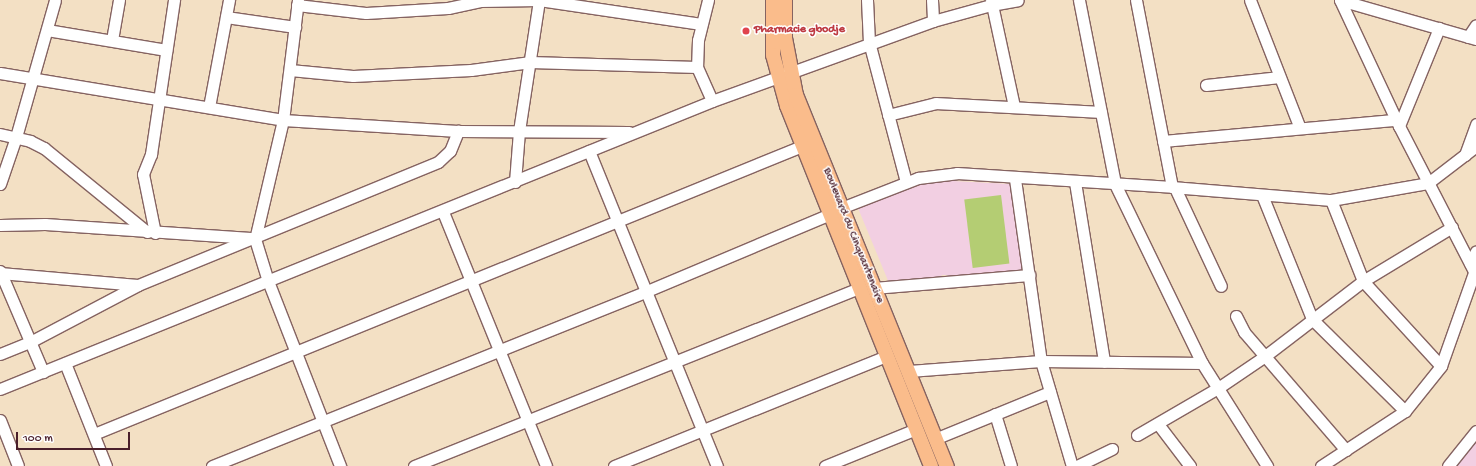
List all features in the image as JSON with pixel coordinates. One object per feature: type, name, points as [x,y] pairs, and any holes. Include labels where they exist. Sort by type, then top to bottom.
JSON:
[{"type":"main road","name":"Boulevard du Cinquantenaire","points":[[773,0],[773,55],[802,112],[835,211],[858,288],[931,466]]},
{"type":"main road","name":"Boulevard du Cinquantenaire","points":[[785,0],[785,76],[802,146],[873,288],[937,438],[947,466]]},
{"type":"street","points":[[0,184],[16,137],[55,0]]},
{"type":"street","points":[[112,40],[119,0]]},
{"type":"street","points":[[151,232],[143,179],[151,154],[174,0]]},
{"type":"street","points":[[209,107],[229,0]]},
{"type":"street","points":[[340,466],[268,281],[255,239],[283,120],[297,2],[366,13],[448,8],[480,1],[539,0],[701,24]]},
{"type":"street","points":[[515,182],[519,131],[539,0]]},
{"type":"street","points":[[708,0],[701,24],[697,67],[712,101]]},
{"type":"street","points":[[867,0],[869,42],[906,182]]},
{"type":"street","points":[[932,0],[933,21]]},
{"type":"street","points":[[0,389],[442,212],[712,101],[785,76],[869,42],[991,2],[1018,0]]},
{"type":"street","points":[[1079,0],[1115,184],[1202,363],[1267,466]]},
{"type":"street","points":[[1136,0],[1173,187],[1221,286]]},
{"type":"street","points":[[1250,0],[1300,128]]},
{"type":"street","points":[[1340,0],[1472,38],[1476,25]]},
{"type":"street","points":[[1340,0],[1397,123],[1473,270]]},
{"type":"street","points":[[991,2],[1014,106]]},
{"type":"street","points":[[226,17],[295,27]]},
{"type":"street","points":[[1397,123],[1439,28]]},
{"type":"street","points":[[47,30],[166,50]]},
{"type":"street","points":[[290,70],[353,76],[471,70],[530,62],[697,67]]},
{"type":"street","points":[[0,73],[283,120],[458,131],[634,132]]},
{"type":"street","points":[[1206,85],[1280,77]]},
{"type":"street","points":[[888,115],[936,103],[1014,106],[1101,112]]},
{"type":"street","points":[[1163,141],[1300,128],[1397,123]]},
{"type":"street","points":[[1465,156],[1476,124]]},
{"type":"street","points":[[0,354],[30,342],[138,286],[255,239],[438,162],[450,151],[458,131]]},
{"type":"street","points":[[0,134],[16,137],[44,148],[151,232]]},
{"type":"street","points":[[94,434],[296,354],[470,280],[802,146]]},
{"type":"street","points":[[212,466],[647,291],[906,182],[939,174],[1173,187],[1332,200],[1428,183],[1465,156],[1476,146]]},
{"type":"street","points":[[589,151],[676,360],[717,466]]},
{"type":"street","points":[[1015,179],[1041,361],[1072,466]]},
{"type":"street","points":[[1075,182],[1104,362]]},
{"type":"street","points":[[1262,195],[1312,320],[1404,411]]},
{"type":"street","points":[[1332,200],[1363,281],[1441,366]]},
{"type":"street","points":[[442,212],[546,466]]},
{"type":"street","points":[[0,225],[45,224],[255,239]]},
{"type":"street","points":[[1137,435],[1218,388],[1265,356],[1363,281],[1452,227]]},
{"type":"street","points":[[1321,466],[1404,411],[1441,366],[1473,270],[1476,251]]},
{"type":"street","points":[[43,372],[0,272],[138,286]]},
{"type":"street","points":[[873,288],[1029,275]]},
{"type":"street","points":[[414,466],[858,288]]},
{"type":"street","points":[[1236,316],[1244,332],[1346,450]]},
{"type":"street","points":[[614,466],[628,463],[702,430],[886,356]]},
{"type":"street","points":[[909,371],[1041,361],[1202,363]]},
{"type":"street","points":[[65,363],[106,466]]},
{"type":"street","points":[[937,438],[1050,392]]},
{"type":"street","points":[[995,414],[1011,466]]},
{"type":"street","points":[[0,420],[18,466]]},
{"type":"street","points":[[1158,424],[1190,466]]},
{"type":"street","points":[[825,466],[916,429]]},
{"type":"street","points":[[1448,466],[1476,431]]},
{"type":"street","points":[[1077,466],[1112,449]]},
{"type":"shaded area","points":[[934,180],[1010,184],[1022,268],[1020,271],[948,278],[947,275],[942,275],[940,278],[889,283],[858,208]]},
{"type":"shaded area","points":[[1476,439],[1476,466],[1453,466]]},
{"type":"green space","points":[[1001,195],[1009,263],[973,268],[964,200]]},
{"type":"place","name":"Pharmacie gbodje","points":[[746,31]]}]
